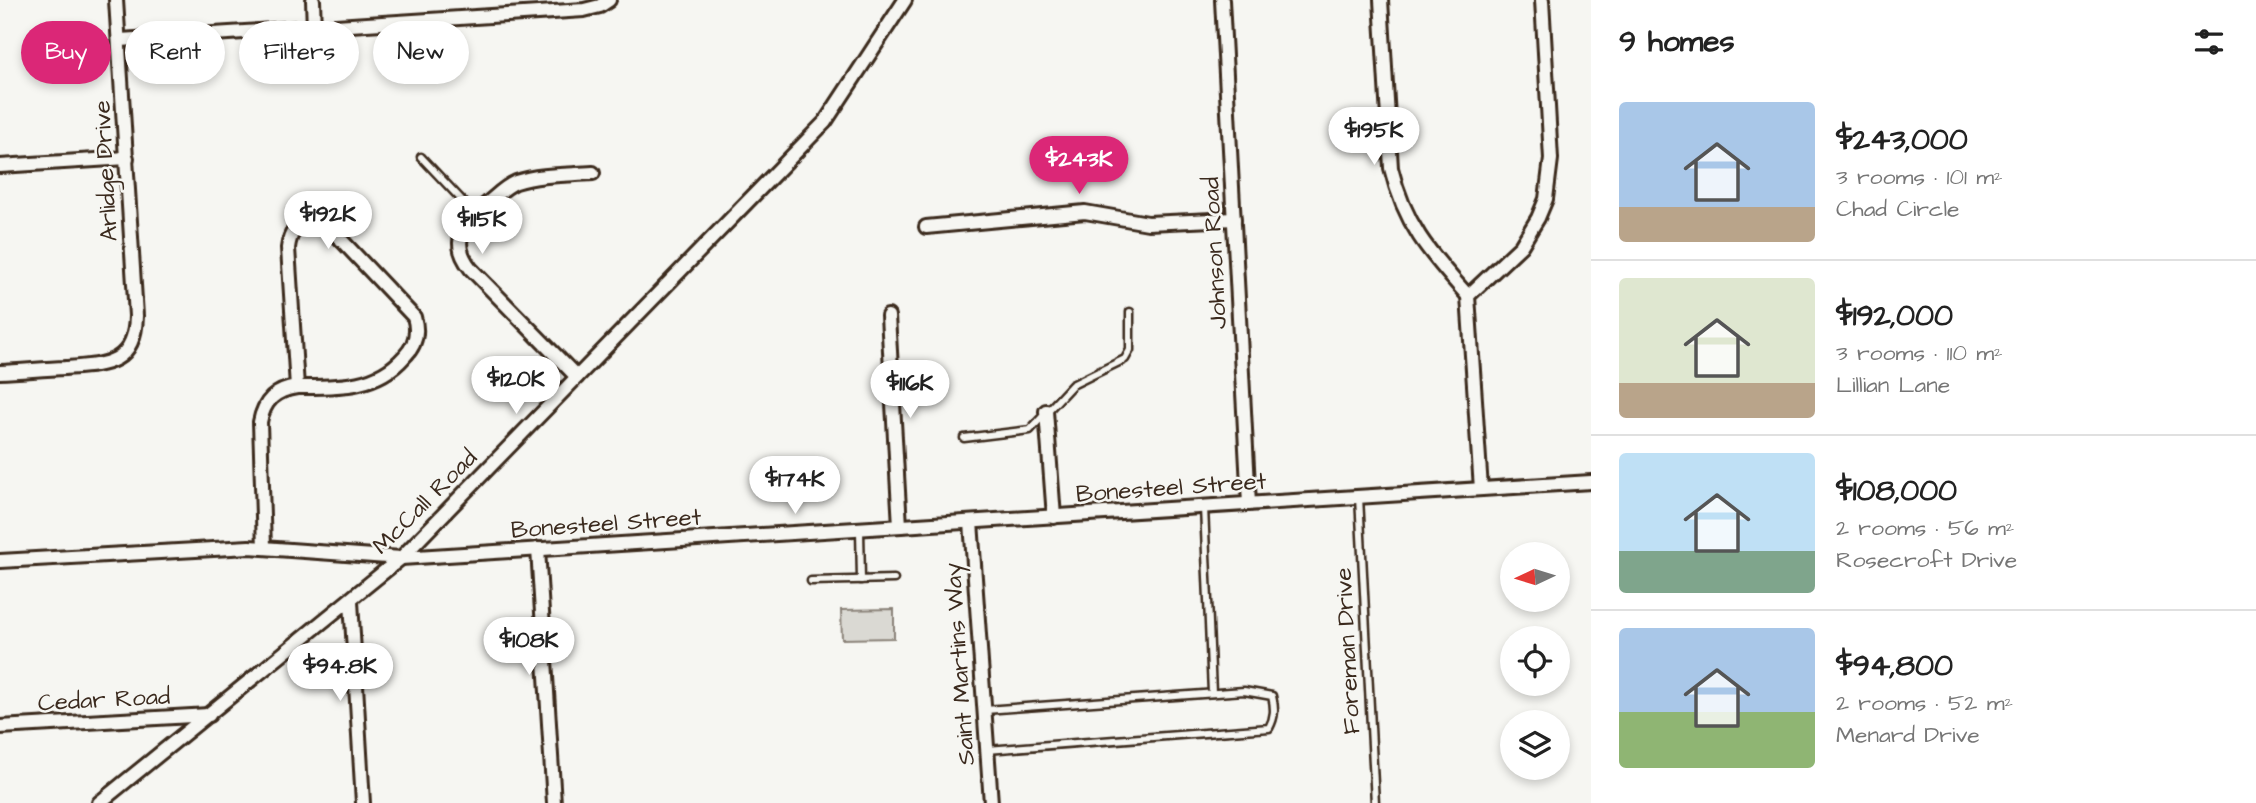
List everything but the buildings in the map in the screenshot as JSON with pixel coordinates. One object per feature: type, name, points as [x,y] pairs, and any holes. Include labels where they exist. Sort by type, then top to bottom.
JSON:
[{"type":"street","name":"Arlidge Drive","points":[[0,372],[102,365],[120,357],[134,339],[136,316],[116,0]]},
{"type":"street","points":[[313,0],[314,21]]},
{"type":"street","points":[[359,26],[584,10],[600,6],[608,0]]},
{"type":"street","name":"McCall Road","points":[[105,801],[401,558],[825,122],[905,0]]},
{"type":"street","name":"Johnson Road","points":[[1222,0],[1249,504]]},
{"type":"street","points":[[1381,0],[1391,168],[1396,190],[1403,211],[1416,233],[1468,296],[1480,489]]},
{"type":"street","points":[[1468,296],[1521,246],[1546,199],[1551,159],[1542,0]]},
{"type":"street","points":[[120,40],[239,33]]},
{"type":"street","points":[[0,166],[127,158]]},
{"type":"street","points":[[577,377],[464,259],[460,249],[460,236],[475,214],[515,182],[593,173]]},
{"type":"street","points":[[926,227],[1085,212],[1148,223],[1234,219]]},
{"type":"street","points":[[264,548],[260,422],[262,411],[275,394],[297,387],[341,387],[372,380],[400,362],[415,342],[416,333],[411,312],[330,228],[311,221],[295,228],[289,237],[288,248],[297,387]]},
{"type":"street","points":[[888,316],[900,526]]},
{"type":"street","points":[[1046,411],[1054,517]]},
{"type":"street","name":"Bonesteel Street","points":[[0,561],[264,548],[401,558],[1591,482]]},
{"type":"street","name":"Saint Martins Way","points":[[971,522],[991,803]]},
{"type":"street","points":[[538,549],[554,803]]},
{"type":"street","points":[[351,601],[363,803]]},
{"type":"street","name":"Cedar Road","points":[[0,727],[210,715]]},
{"type":"lane","points":[[421,157],[475,214]]},
{"type":"lane","points":[[964,438],[1030,430],[1072,385],[1125,359],[1130,350],[1130,312]]},
{"type":"lane","name":"Foreman Drive","points":[[1359,497],[1375,803]]},
{"type":"lane","points":[[1204,507],[1212,693]]},
{"type":"lane","points":[[860,529],[861,580]]},
{"type":"lane","points":[[811,581],[894,579]]},
{"type":"lane","points":[[985,710],[1244,691],[1272,696],[1274,719],[1269,728],[987,750]]},
{"type":"shaded area","points":[[894,609],[894,638],[842,639],[841,610]]}]
